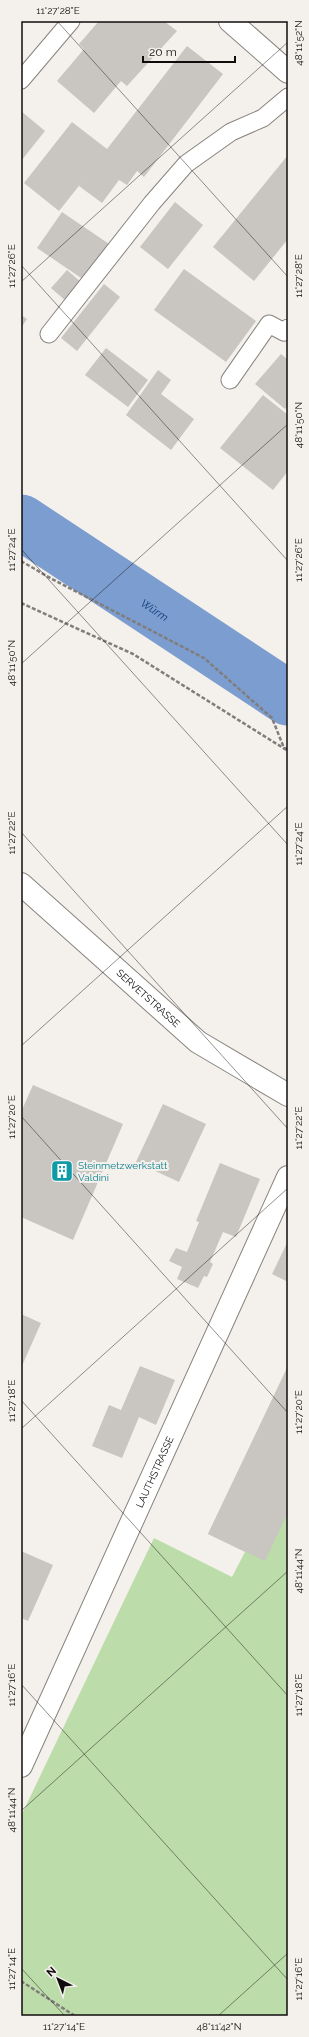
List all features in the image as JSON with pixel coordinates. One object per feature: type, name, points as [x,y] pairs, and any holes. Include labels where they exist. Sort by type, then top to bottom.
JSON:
[{"type":"street","points":[[230,21],[288,72]]},
{"type":"street","name":"SERVETSTRASSE","points":[[21,884],[198,1042],[288,1095]]},
{"type":"street","name":"LAUTHSTRASSE","points":[[21,1766],[288,1177]]},
{"type":"lane","points":[[21,80],[71,21]]},
{"type":"lane","points":[[49,334],[152,203],[186,164],[230,132],[263,118],[288,97]]},
{"type":"lane","points":[[230,380],[269,324],[284,332],[288,328]]},
{"type":"path","points":[[21,560],[52,579],[204,658],[272,718],[284,748]]},
{"type":"path","points":[[21,603],[133,654],[288,750]]},
{"type":"path","points":[[21,1981],[75,2016]]},
{"type":"green space","points":[[288,1366],[288,2016],[21,2016],[21,1816],[154,1538],[232,1577],[245,1552],[208,1534]]},
{"type":"building","points":[[99,21],[164,21],[177,31],[127,86],[121,81],[94,113],[57,81],[84,49],[79,44]]},
{"type":"building","points":[[187,46],[223,74],[144,177],[137,171],[127,185],[119,180],[102,203],[79,186],[86,177],[59,211],[24,183],[72,122],[107,149]]},
{"type":"building","points":[[21,111],[45,131],[21,161]]},
{"type":"building","points":[[288,155],[288,239],[254,281],[213,247]]},
{"type":"building","points":[[175,202],[203,225],[168,269],[140,247]]},
{"type":"building","points":[[62,212],[112,246],[87,282],[37,248]]},
{"type":"building","points":[[184,269],[256,321],[226,362],[154,310]]},
{"type":"building","points":[[67,270],[82,283],[67,302],[51,288]]},
{"type":"building","points":[[104,284],[120,297],[77,351],[61,338]]},
{"type":"building","points":[[21,315],[27,319],[21,328]]},
{"type":"building","points":[[106,348],[148,380],[128,407],[85,375]]},
{"type":"building","points":[[281,354],[288,360],[288,406],[285,409],[255,384]]},
{"type":"building","points":[[158,370],[171,380],[161,394],[194,419],[171,450],[126,415]]},
{"type":"building","points":[[263,395],[288,415],[288,471],[273,490],[220,448]]},
{"type":"building","name":"Steinmetzwerkstatt Valdini","points":[[33,1085],[123,1124],[73,1240],[21,1217],[21,1112]]},
{"type":"building","points":[[163,1104],[206,1124],[179,1182],[136,1162]]},
{"type":"building","points":[[220,1163],[260,1179],[236,1237],[223,1232],[210,1262],[213,1264],[207,1277],[204,1276],[198,1288],[177,1279],[182,1267],[169,1261],[176,1248],[187,1252],[199,1222],[196,1221]]},
{"type":"building","points":[[288,1241],[288,1282],[272,1274]]},
{"type":"building","points":[[21,1314],[41,1323],[21,1368]]},
{"type":"building","points":[[140,1366],[175,1380],[156,1425],[139,1417],[122,1458],[92,1446],[109,1405],[121,1410]]},
{"type":"building","points":[[288,1366],[288,1512],[265,1561],[208,1534]]},
{"type":"building","points":[[21,1551],[53,1565],[28,1621],[21,1618]]},
{"type":"waterway","name":"Würm","points":[[21,522],[288,698]]},
{"type":"place","name":"Steinmetzwerkstatt Valdini","points":[[62,1171]]}]
